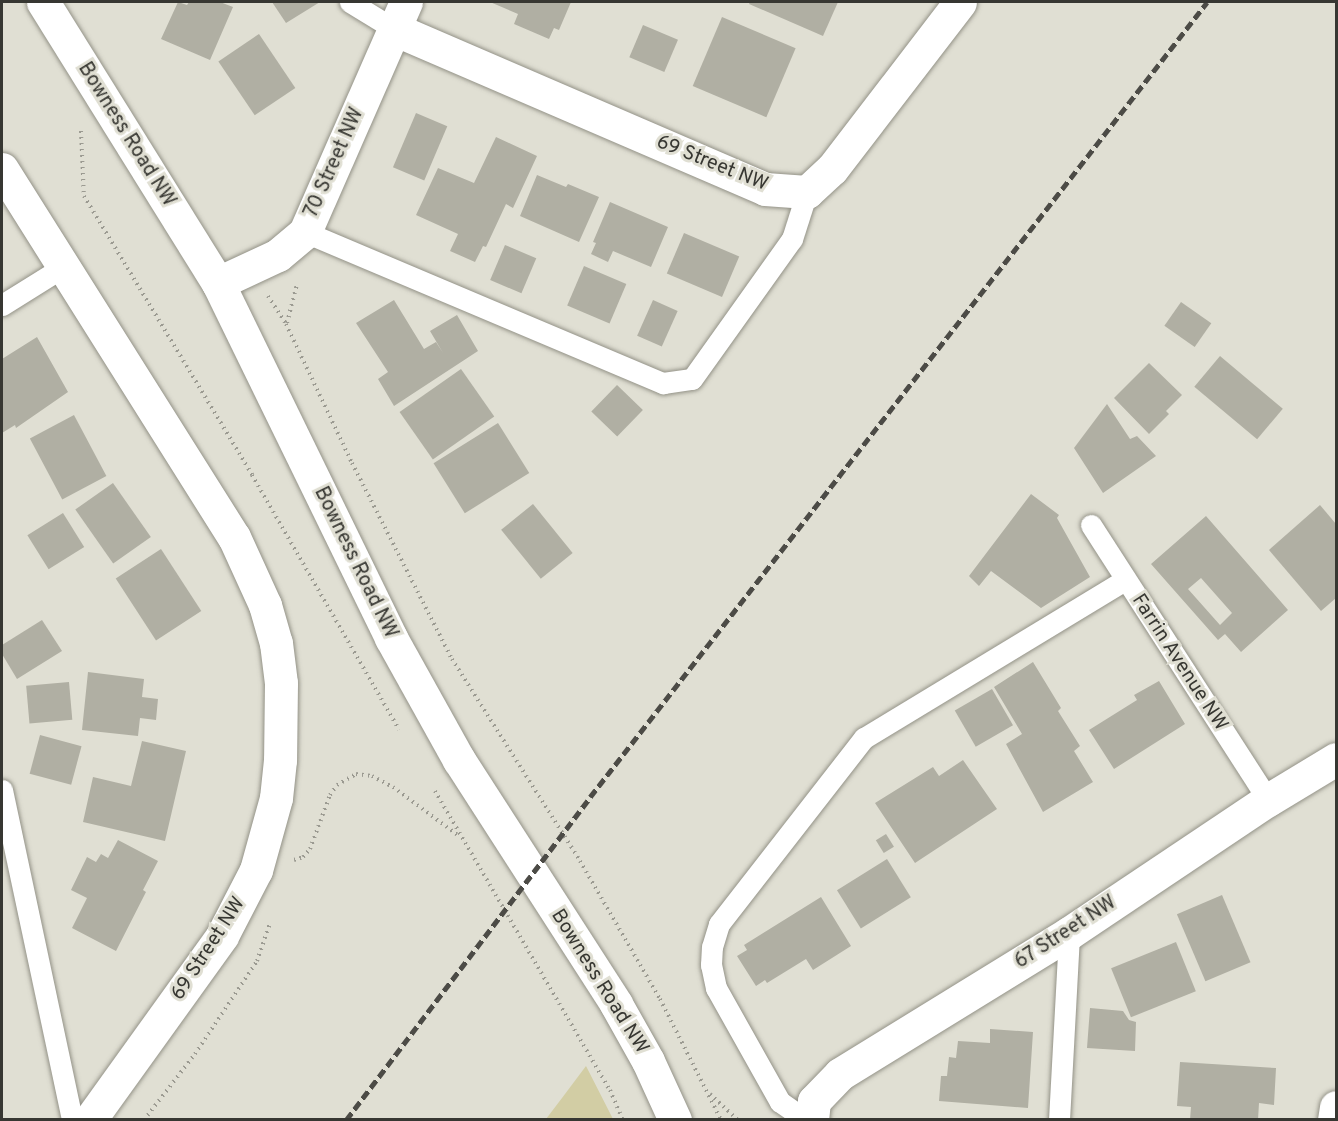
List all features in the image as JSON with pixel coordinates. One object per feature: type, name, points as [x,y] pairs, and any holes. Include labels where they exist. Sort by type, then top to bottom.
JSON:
[{"type":"street","name":"Bowness Road NW","points":[[43,2],[218,283],[391,638],[459,760],[616,1004],[648,1061],[675,1119]]},
{"type":"street","points":[[807,192],[832,169],[960,2]]},
{"type":"street","name":"70 Street NW","points":[[218,283],[278,255],[305,232],[400,15]]},
{"type":"street","name":"69 Street NW","points":[[400,15],[765,189],[807,192]]},
{"type":"street","points":[[2,169],[63,267]]},
{"type":"street","name":"69 Street NW","points":[[63,267],[234,537],[252,570],[276,643],[281,682],[280,760],[276,798],[262,850],[241,904],[222,936],[90,1119]]},
{"type":"street","name":"67 Street NW","points":[[812,1119],[814,1101],[840,1074],[1069,933],[1268,800],[1336,759]]},
{"type":"street","points":[[1335,1119],[1336,1107]]},
{"type":"lane","points":[[350,2],[400,15]]},
{"type":"lane","points":[[305,232],[663,384],[692,379],[792,239],[807,192]]},
{"type":"lane","points":[[2,305],[63,267]]},
{"type":"lane","name":"Farrin Avenue NW","points":[[1091,525],[1268,800]]},
{"type":"lane","points":[[806,1119],[780,1102],[716,988],[711,965],[711,947],[719,924],[864,738],[1125,580]]},
{"type":"lane","points":[[2,790],[72,1119]]},
{"type":"lane","points":[[1059,1119],[1069,933]]},
{"type":"path","points":[[82,125],[84,196],[252,475],[402,734]]},
{"type":"path","points":[[298,277],[295,299],[286,324],[351,463],[452,659],[579,861],[660,999],[721,1119]]},
{"type":"path","points":[[262,850],[292,861],[303,857],[314,842],[333,790],[346,777],[360,774],[376,777],[393,787],[461,837]]},
{"type":"path","points":[[432,786],[610,1090],[623,1119]]},
{"type":"path","points":[[144,1119],[195,1054],[257,961],[272,916]]},
{"type":"path","points":[[707,1091],[738,1119]]},
{"type":"shaded area","points":[[586,1066],[613,1119],[546,1119],[562,1098]]},
{"type":"building","points":[[178,2],[187,5],[189,2],[220,2],[233,7],[210,60],[161,39]]},
{"type":"building","points":[[272,2],[320,2],[286,23]]},
{"type":"building","points":[[490,2],[571,2],[559,30],[554,28],[549,39],[514,24],[518,14]]},
{"type":"building","points":[[750,2],[838,2],[823,36],[749,4]]},
{"type":"building","points":[[722,17],[796,48],[766,117],[693,86]]},
{"type":"building","points":[[643,25],[678,40],[664,72],[629,57]]},
{"type":"building","points":[[259,34],[295,88],[255,115],[218,61]]},
{"type":"building","points":[[416,113],[447,126],[424,181],[393,167]]},
{"type":"building","points":[[496,137],[537,156],[513,208],[506,204],[486,247],[483,246],[475,262],[450,251],[458,234],[416,215],[438,168],[474,183]]},
{"type":"building","points":[[537,175],[566,187],[568,184],[599,197],[579,242],[520,216]]},
{"type":"building","points":[[610,202],[668,227],[651,267],[613,251],[608,262],[591,254],[596,243],[593,242]]},
{"type":"building","points":[[684,233],[739,256],[722,297],[667,274]]},
{"type":"building","points":[[505,245],[536,258],[521,293],[490,280]]},
{"type":"building","points":[[584,266],[626,284],[610,324],[567,306]]},
{"type":"building","points":[[394,300],[424,349],[436,342],[443,353],[430,331],[457,315],[478,351],[394,406],[378,379],[388,372],[356,323]]},
{"type":"building","points":[[653,300],[678,311],[662,347],[637,336]]},
{"type":"building","points":[[1181,302],[1211,323],[1195,347],[1164,326]]},
{"type":"building","points":[[37,337],[68,392],[16,428],[15,425],[2,433],[2,359]]},
{"type":"building","points":[[1220,356],[1283,409],[1257,439],[1194,387]]},
{"type":"building","points":[[1149,363],[1182,395],[1166,411],[1169,414],[1149,434],[1114,398]]},
{"type":"building","points":[[461,369],[494,417],[433,460],[400,412]]},
{"type":"building","points":[[617,385],[643,410],[617,437],[591,412]]},
{"type":"building","points":[[1107,404],[1130,439],[1137,436],[1156,456],[1103,493],[1074,448]]},
{"type":"building","points":[[74,415],[106,476],[62,499],[30,438]]},
{"type":"building","points":[[498,423],[529,473],[465,513],[434,463]]},
{"type":"building","points":[[113,483],[151,537],[113,563],[75,509]]},
{"type":"building","points":[[1031,494],[1059,515],[1057,518],[1090,577],[1041,608],[991,571],[979,586],[969,576]]},
{"type":"building","points":[[533,504],[573,553],[541,579],[501,530]]},
{"type":"building","points":[[1320,505],[1336,524],[1336,598],[1321,611],[1269,550]]},
{"type":"building","points":[[63,513],[84,547],[49,569],[27,535]]},
{"type":"building","points":[[1206,516],[1288,610],[1241,652],[1225,634],[1218,640],[1151,564]],"holes":[[[1201,578],[1232,613],[1220,625],[1188,589]]]},
{"type":"building","points":[[161,549],[201,611],[156,640],[116,578]]},
{"type":"building","points":[[42,620],[62,651],[17,679],[2,654],[2,645]]},
{"type":"building","points":[[1033,662],[1061,708],[1058,711],[1080,746],[1074,751],[1093,782],[1043,812],[1006,744],[1022,734],[994,687]]},
{"type":"building","points":[[88,672],[144,679],[142,697],[158,699],[156,720],[140,718],[138,736],[82,730]]},
{"type":"building","points":[[1159,681],[1185,724],[1114,769],[1089,730],[1137,700],[1134,695]]},
{"type":"building","points":[[69,682],[72,720],[29,724],[26,686]]},
{"type":"building","points":[[992,689],[1013,725],[976,747],[955,710]]},
{"type":"building","points":[[40,735],[82,746],[71,785],[30,774]]},
{"type":"building","points":[[142,741],[186,751],[165,841],[83,822],[93,777],[131,786]]},
{"type":"building","points":[[963,760],[997,809],[915,863],[875,803],[933,767],[939,776]]},
{"type":"building","points":[[886,834],[894,847],[884,853],[876,840]]},
{"type":"building","points":[[118,840],[158,861],[143,890],[146,892],[116,951],[72,928],[87,898],[71,890],[87,857],[96,862],[101,854],[108,858]]},
{"type":"building","points":[[887,859],[911,897],[861,928],[837,890]]},
{"type":"building","points":[[1222,895],[1251,962],[1205,981],[1177,914]]},
{"type":"building","points":[[821,897],[851,946],[813,970],[806,959],[767,983],[765,980],[756,986],[737,956],[747,950],[744,945]]},
{"type":"building","points":[[1176,942],[1196,991],[1131,1017],[1111,968]]},
{"type":"building","points":[[1090,1008],[1123,1011],[1129,1020],[1136,1022],[1135,1051],[1087,1048]]},
{"type":"building","points":[[990,1029],[1033,1032],[1028,1108],[939,1101],[941,1076],[947,1076],[949,1057],[956,1058],[958,1041],[990,1043]]},
{"type":"building","points":[[1180,1062],[1276,1068],[1274,1105],[1259,1103],[1258,1120],[1190,1120],[1191,1107],[1177,1106]]},
{"type":"railway","points":[[346,1120],[590,797],[1207,2]]}]
